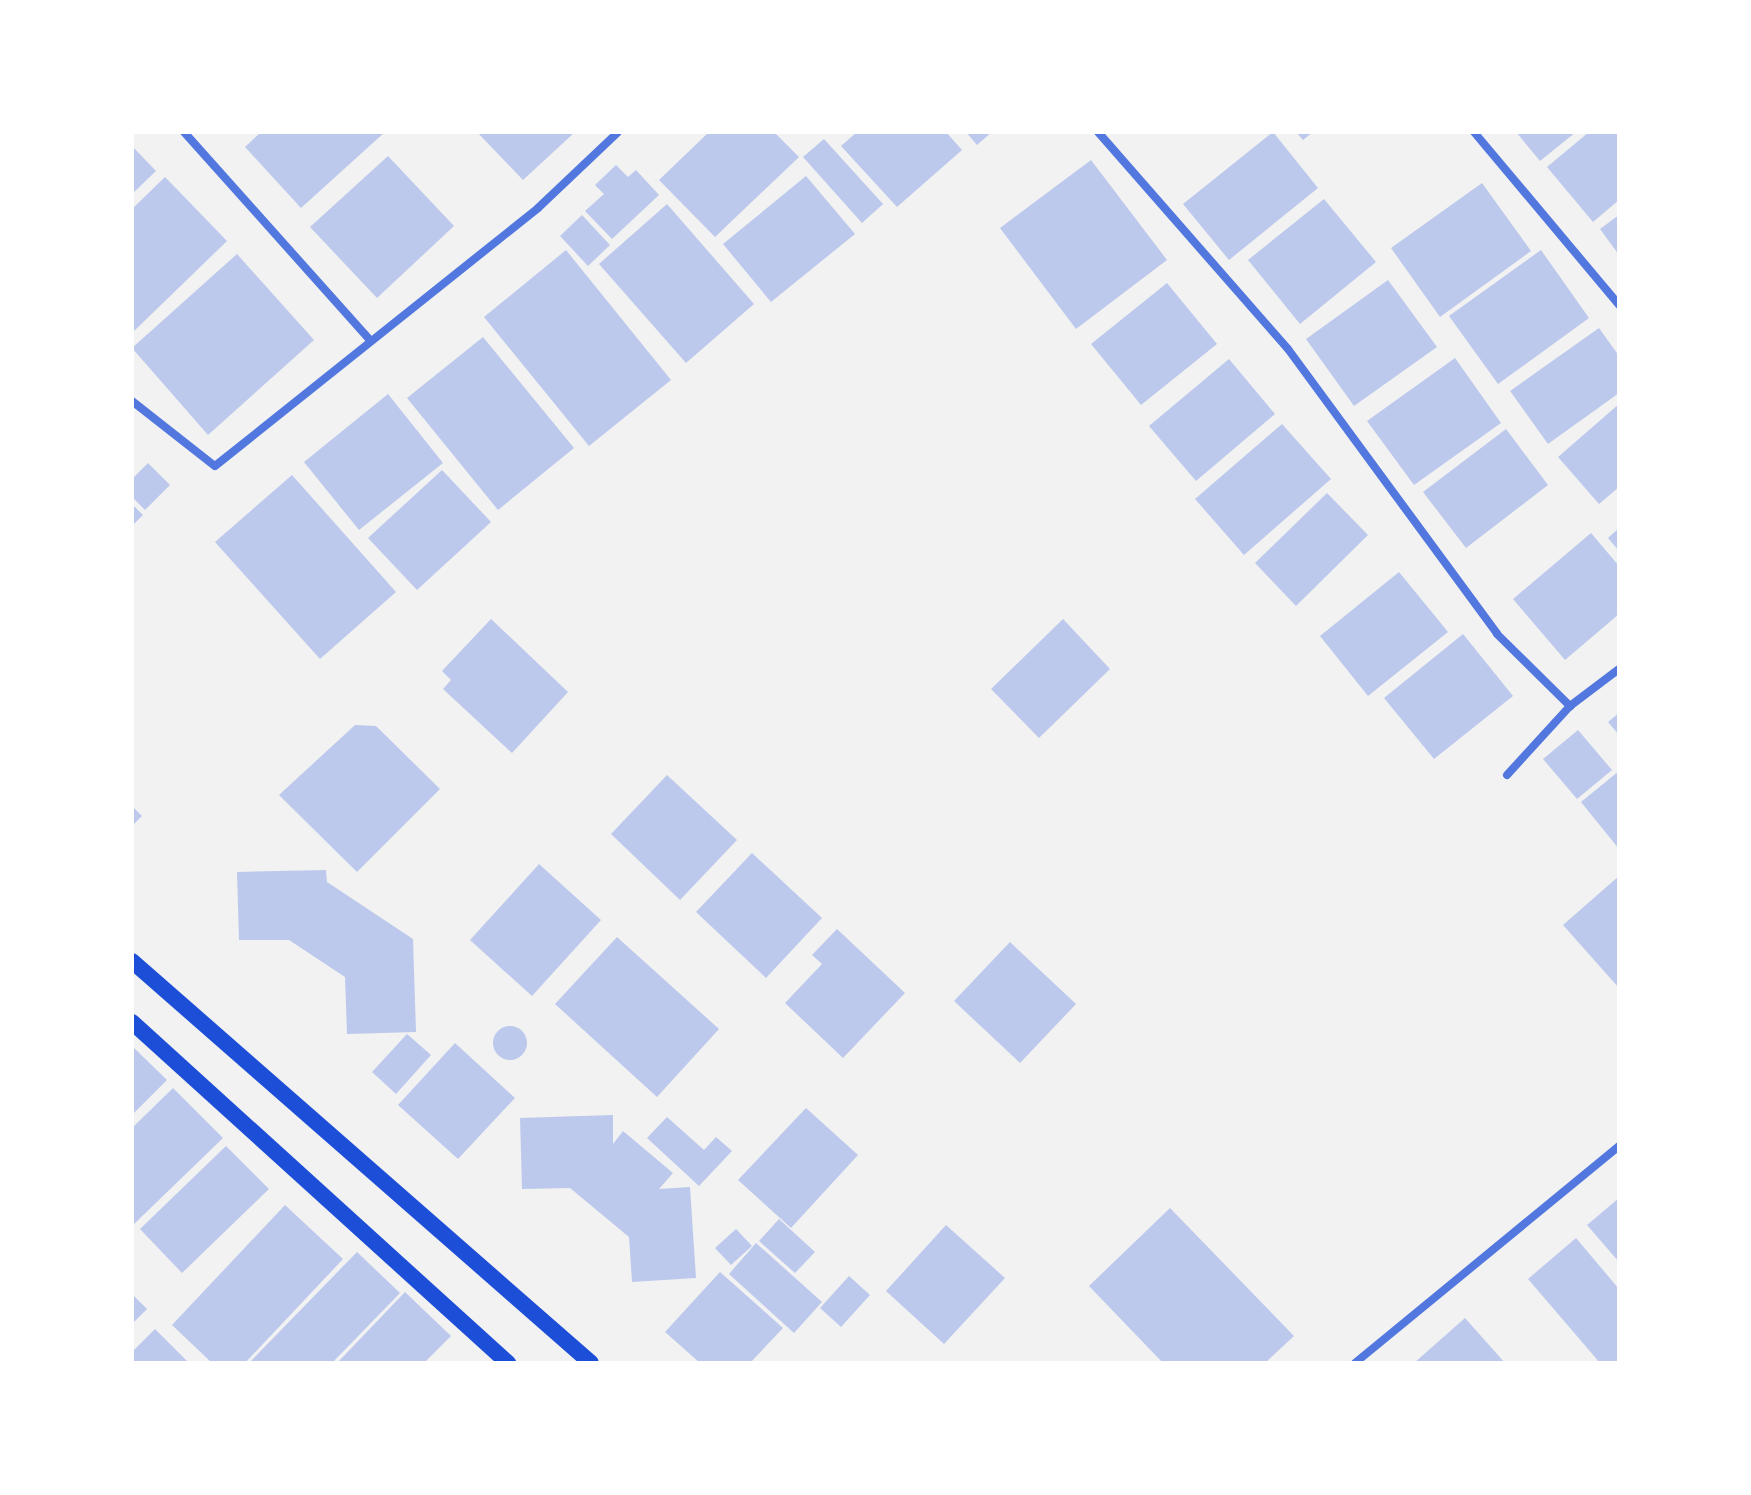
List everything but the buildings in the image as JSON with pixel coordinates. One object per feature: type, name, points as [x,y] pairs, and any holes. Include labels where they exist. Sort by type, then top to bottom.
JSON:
[{"type":"main road","points":[[132,961],[591,1363]]},
{"type":"main road","points":[[132,1022],[508,1363]]},
{"type":"street","points":[[184,132],[370,340]]},
{"type":"street","points":[[132,401],[215,466],[538,208],[618,132]]},
{"type":"street","points":[[1098,132],[1288,349],[1497,634],[1570,706]]},
{"type":"street","points":[[1474,132],[1619,305]]},
{"type":"street","points":[[1507,775],[1570,706],[1619,669]]},
{"type":"street","points":[[1355,1363],[1619,1146]]}]
